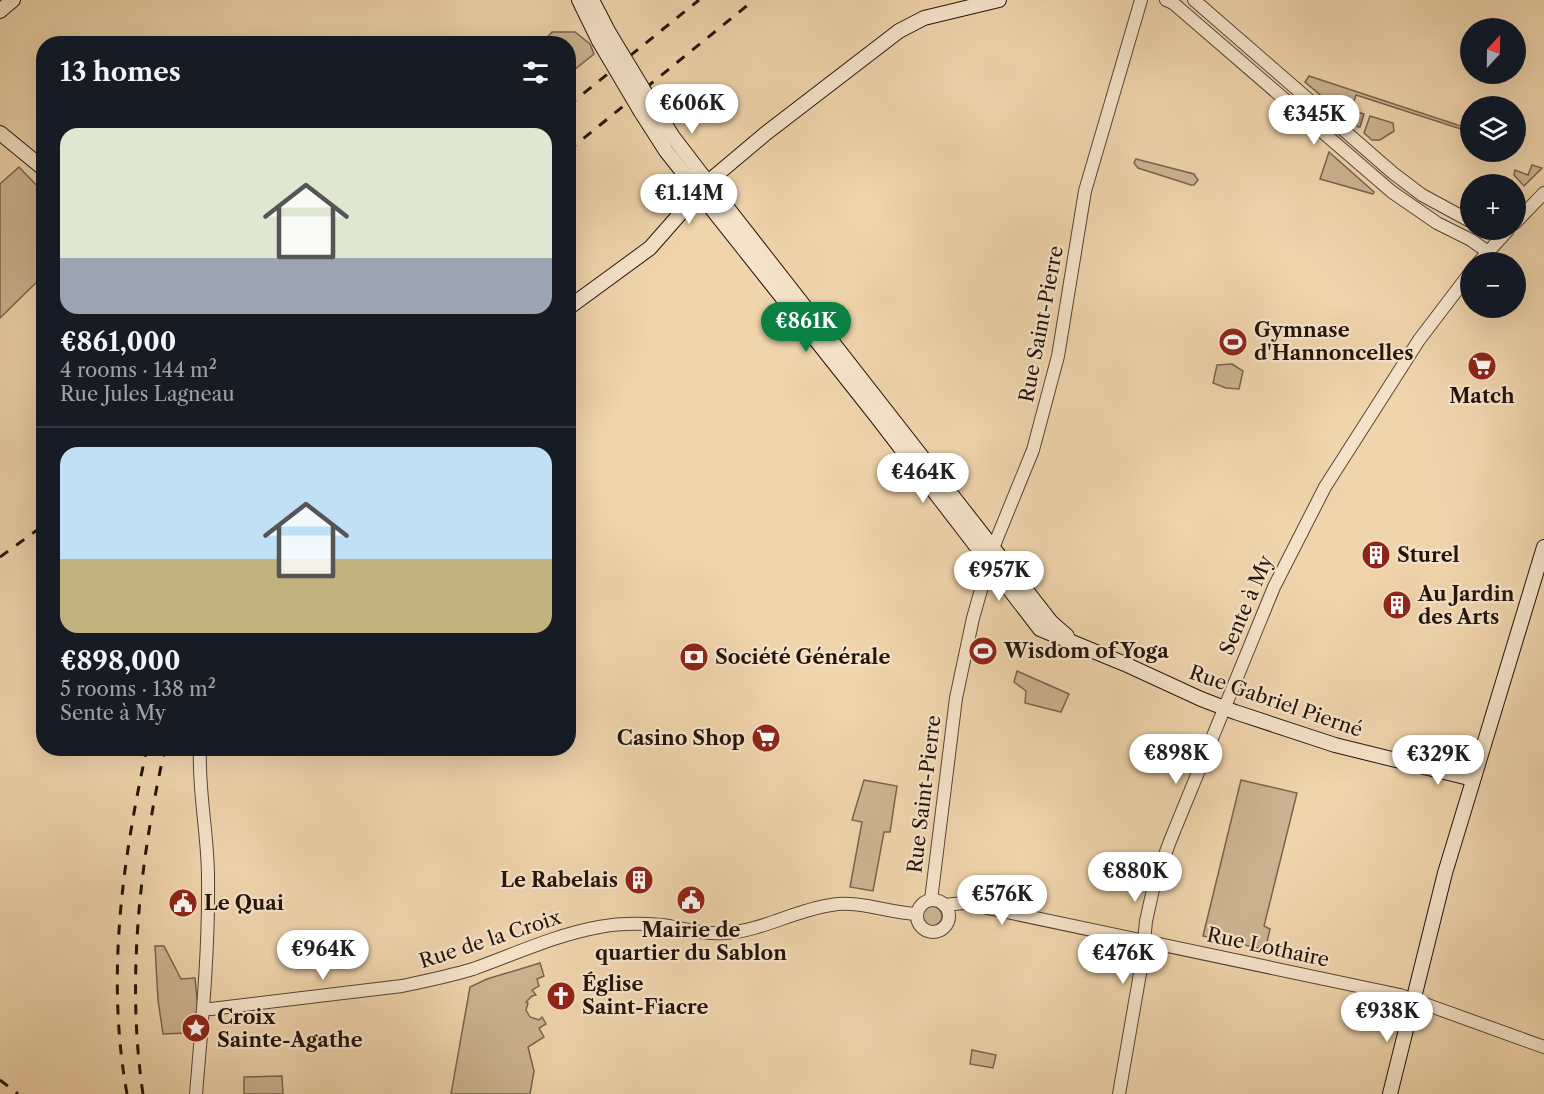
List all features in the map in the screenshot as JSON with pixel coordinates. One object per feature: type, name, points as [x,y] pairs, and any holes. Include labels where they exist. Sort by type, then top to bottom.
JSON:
[{"type":"main road","points":[[0,11],[13,0]]},
{"type":"main road","points":[[579,0],[647,108],[673,137],[703,187],[759,258]]},
{"type":"main road","points":[[592,0],[604,37]]},
{"type":"main road","points":[[576,302],[645,252],[703,187],[774,127],[912,23],[999,0]]},
{"type":"main road","points":[[0,133],[36,162]]},
{"type":"main road","name":"Rue Gabriel Pierné","points":[[759,258],[1050,621],[1073,642]]},
{"type":"main road","name":"Rue Gabriel Pierné","points":[[759,258],[1040,629],[1224,708],[1335,745],[1473,779]]},
{"type":"main road","points":[[1390,1094],[1444,873],[1544,547]]},
{"type":"street","name":"Rue Saint-Pierre","points":[[931,900],[956,698],[973,618],[993,548],[1033,450],[1058,356],[1085,191],[1141,0]]},
{"type":"street","points":[[1166,0],[1173,3],[1366,171],[1411,207],[1488,252],[1499,240]]},
{"type":"street","points":[[1194,0],[1376,159],[1422,195],[1460,216]]},
{"type":"street","points":[[1270,88],[1282,76]]},
{"type":"street","points":[[1366,171],[1376,159]]},
{"type":"street","points":[[1526,212],[1544,193]]},
{"type":"street","name":"Sente à My","points":[[1119,1094],[1152,894],[1165,854],[1274,587],[1316,503],[1419,340],[1460,286]]},
{"type":"street","points":[[196,1094],[208,923],[208,874],[200,756]]},
{"type":"street","points":[[948,918],[944,905],[936,900],[921,904],[917,914],[919,924],[932,931],[943,927],[948,918],[958,911],[978,906]]},
{"type":"street","name":"Rue Lothaire","points":[[944,905],[964,903],[1400,995],[1544,1047]]},
{"type":"street","name":"Rue de la Croix","points":[[203,1009],[391,987],[444,977],[572,933],[630,923],[724,934],[833,904],[861,905],[917,914]]},
{"type":"shaded area","points":[[552,32],[575,32],[590,44],[594,54],[576,68],[576,36],[548,36]]},
{"type":"shaded area","points":[[1309,76],[1460,126],[1460,129],[1356,95],[1351,110],[1364,114],[1360,127],[1358,127],[1305,82]]},
{"type":"shaded area","points":[[1370,116],[1393,123],[1394,131],[1380,140],[1372,140],[1364,133]]},
{"type":"shaded area","points":[[1329,152],[1374,192],[1373,194],[1320,179]]},
{"type":"shaded area","points":[[1136,159],[1194,174],[1198,180],[1191,185],[1138,168],[1134,163]]},
{"type":"shaded area","points":[[1532,165],[1542,168],[1526,184],[1526,174],[1528,175]]},
{"type":"shaded area","points":[[19,167],[36,185],[36,283],[0,318],[0,184]]},
{"type":"shaded area","points":[[1232,364],[1243,371],[1239,389],[1226,388],[1213,383],[1217,365]]},
{"type":"shaded area","points":[[1017,671],[1069,694],[1061,712],[1025,703],[1026,691],[1014,682]]},
{"type":"shaded area","points":[[864,780],[897,786],[890,832],[884,832],[873,891],[850,887],[862,822],[852,820]]},
{"type":"shaded area","points":[[1241,780],[1297,793],[1264,926],[1270,929],[1267,942],[1258,948],[1203,936]]},
{"type":"shaded area","points":[[932,906],[939,909],[942,916],[939,923],[932,926],[925,923],[922,916],[925,909]]},
{"type":"shaded area","points":[[155,946],[164,946],[181,979],[195,978],[198,1009],[187,1033],[163,1034],[158,1000]]},
{"type":"shaded area","points":[[540,963],[544,976],[537,979],[539,986],[532,990],[536,995],[526,1002],[528,1003],[526,1010],[530,1017],[539,1020],[542,1017],[546,1024],[539,1028],[544,1037],[528,1047],[534,1071],[530,1094],[451,1094],[470,987],[487,979]]},
{"type":"shaded area","points":[[972,1050],[996,1055],[993,1068],[970,1064]]},
{"type":"shaded area","points":[[282,1076],[283,1094],[244,1094],[244,1077]]},
{"type":"railway","points":[[576,100],[699,0]]},
{"type":"railway","points":[[576,145],[754,0]]},
{"type":"railway","points":[[0,557],[36,531]]},
{"type":"railway","points":[[127,1094],[118,1007],[120,920],[130,834],[145,756]]},
{"type":"railway","points":[[143,1094],[136,1008],[138,920],[149,833],[163,756]]},
{"type":"railway","points":[[0,1080],[18,1094]]},
{"type":"place","name":"Gymnase d'Hannoncelles","points":[[1233,342]]},
{"type":"place","name":"Match","points":[[1482,366]]},
{"type":"place","name":"Sturel","points":[[1376,555]]},
{"type":"place","name":"Au Jardin des Arts","points":[[1397,605]]},
{"type":"place","name":"Wisdom of Yoga","points":[[983,651]]},
{"type":"place","name":"Société Générale","points":[[694,657]]},
{"type":"place","name":"Casino Shop","points":[[766,738]]},
{"type":"place","name":"Le Rabelais","points":[[639,880]]},
{"type":"place","name":"Mairie de quartier du Sablon","points":[[691,900]]},
{"type":"place","name":"Le Quai","points":[[183,903]]},
{"type":"place","name":"Église Saint-Fiacre","points":[[561,996]]},
{"type":"place","name":"Croix Sainte-Agathe","points":[[196,1028]]}]
